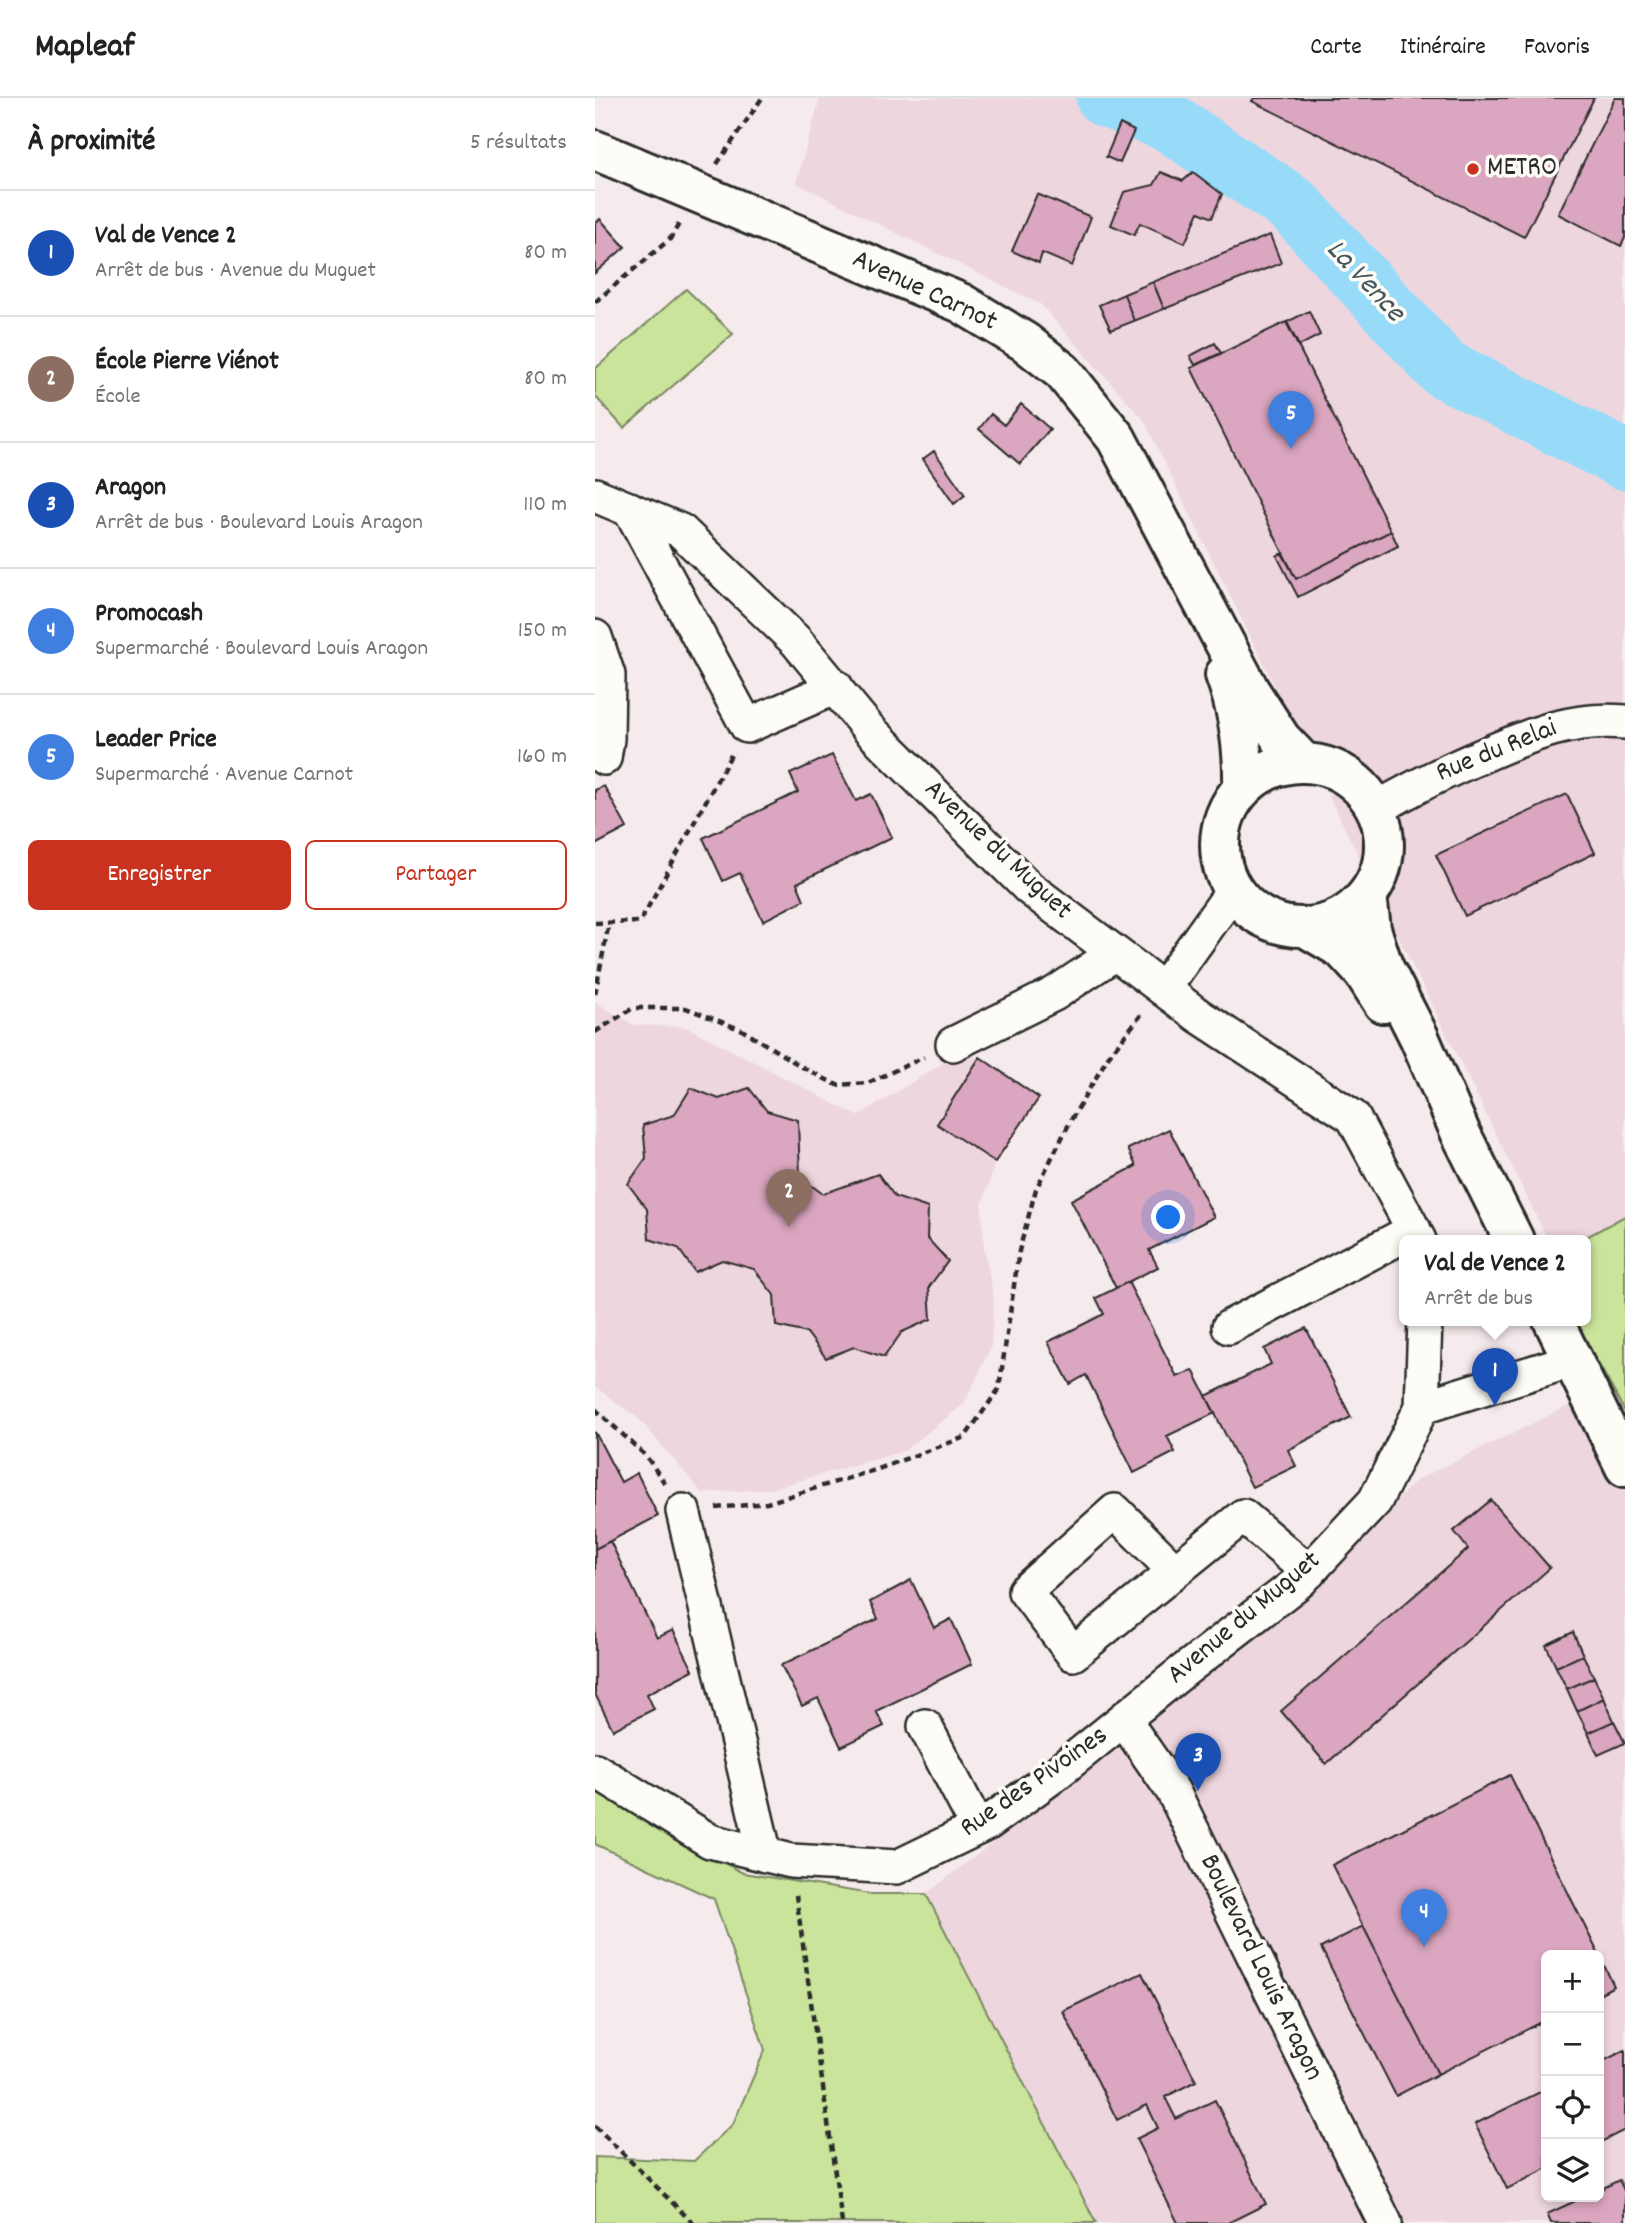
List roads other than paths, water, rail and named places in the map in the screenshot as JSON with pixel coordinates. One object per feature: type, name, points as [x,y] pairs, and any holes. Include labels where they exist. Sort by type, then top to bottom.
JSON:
[{"type":"main road","name":"Avenue Carnot","points":[[595,150],[961,303],[1025,342],[1063,372],[1116,438],[1249,691],[1281,739],[1304,762]]},
{"type":"main road","name":"Avenue Carnot","points":[[1187,575],[1236,703],[1243,752],[1243,788]]},
{"type":"main road","points":[[1304,762],[1326,766],[1346,776],[1364,790],[1376,809],[1383,831],[1384,853],[1378,876],[1367,895],[1350,912],[1328,923],[1304,928],[1277,924],[1252,911],[1233,891],[1222,865],[1220,837],[1227,811],[1243,788],[1261,774],[1281,765],[1304,762]]},
{"type":"main road","points":[[1367,895],[1371,929],[1383,966],[1419,1037],[1461,1135],[1511,1235]]},
{"type":"main road","points":[[1304,928],[1342,949],[1364,973],[1461,1135]]},
{"type":"main road","points":[[1556,1326],[1625,1467]]},
{"type":"street","name":"Avenue du Muguet","points":[[595,495],[681,531],[796,641],[868,728],[1029,888],[1199,1016],[1353,1117],[1416,1235]]},
{"type":"street","points":[[630,509],[747,726],[836,687]]},
{"type":"street","points":[[595,637],[608,675],[604,758]]},
{"type":"street","name":"Rue du Relai","points":[[1376,809],[1429,778],[1536,733],[1567,724],[1624,719]]},
{"type":"street","points":[[1163,989],[1233,891]]},
{"type":"street","points":[[953,1044],[1054,993],[1114,954]]},
{"type":"street","points":[[1229,1327],[1399,1243]]},
{"type":"street","name":"Avenue du Muguet","points":[[1124,1720],[1309,1572],[1375,1501],[1422,1407],[1425,1326]]},
{"type":"street","points":[[1422,1407],[1573,1360]]},
{"type":"street","points":[[683,1511],[778,1858]]},
{"type":"street","points":[[1175,1571],[1243,1516],[1309,1572]]},
{"type":"street","name":"Rue des Pivoines","points":[[595,1770],[711,1841],[778,1858],[897,1867],[978,1828],[1053,1776],[1124,1720]]},
{"type":"street","name":"Boulevard Louis Aragon","points":[[1124,1720],[1173,1791],[1385,2223]]},
{"type":"street","points":[[925,1726],[978,1828]]},
{"type":"waterway","name":"La Vence","points":[[1106,98],[1169,122],[1293,205],[1443,368],[1625,460]]},
{"type":"place","name":"METRO","points":[[1473,169]]},
{"type":"place","name":"Leader Price","points":[[1291,449]]},
{"type":"place","name":"École Pierre Viénot","points":[[789,1227]]},
{"type":"place","name":"Val de Vence 2","points":[[1495,1406]]},
{"type":"place","name":"Aragon","points":[[1198,1791]]},
{"type":"place","name":"Promocash","points":[[1424,1947]]}]
